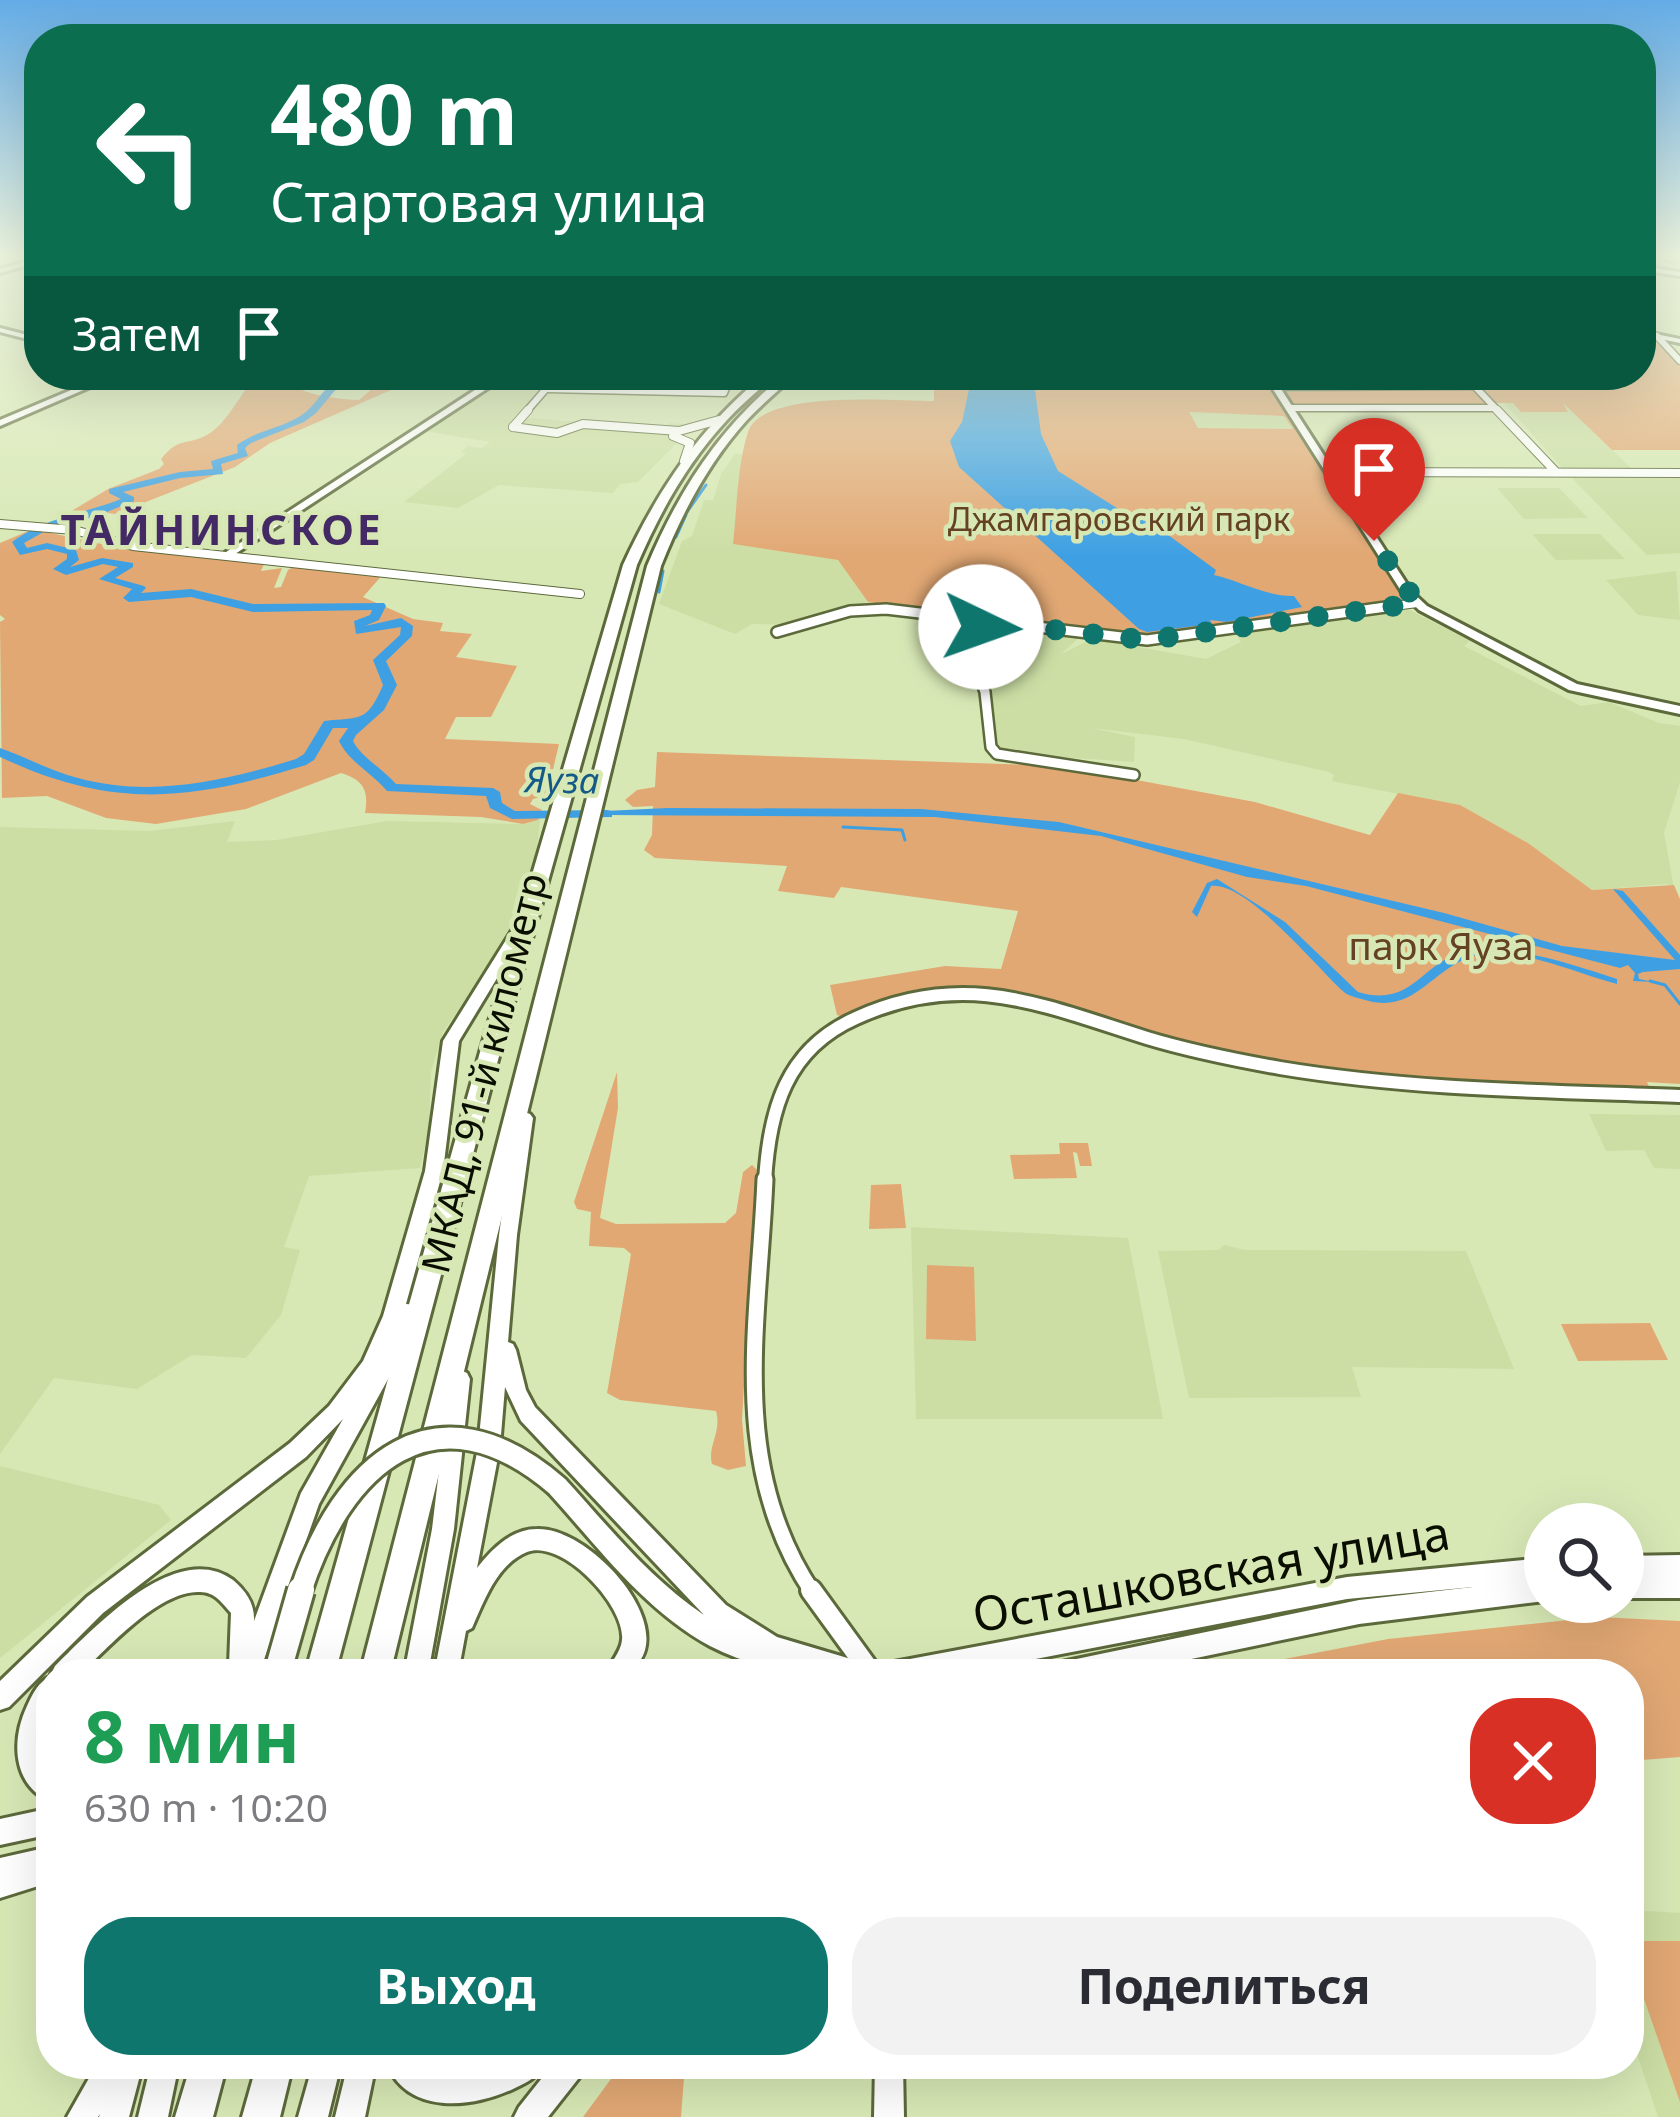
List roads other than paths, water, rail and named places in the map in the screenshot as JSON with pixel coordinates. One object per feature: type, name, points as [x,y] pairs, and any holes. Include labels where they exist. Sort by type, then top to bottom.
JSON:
[{"type":"highway","name":"МКАД, 91-й километр","points":[[324,1659],[622,590],[662,494],[719,420],[753,390]]},
{"type":"highway","name":"МКАД, 91-й километр","points":[[379,1659],[654,566],[684,496],[725,436],[774,390]]},
{"type":"highway","points":[[194,2117],[205,2079]]},
{"type":"highway","points":[[261,2117],[270,2079]]},
{"type":"main road","points":[[0,423],[78,390]]},
{"type":"main road","points":[[228,554],[481,390]]},
{"type":"main road","points":[[1278,390],[1417,603],[1574,687],[1680,710]]},
{"type":"main road","points":[[248,1659],[287,1552],[347,1428],[393,1316],[434,1172],[451,1041],[530,910]]},
{"type":"main road","points":[[450,1659],[489,1447],[508,1235],[537,1022]]},
{"type":"main road","points":[[347,1428],[385,1366],[435,1255]]},
{"type":"main road","points":[[420,1659],[443,1529],[470,1288]]},
{"type":"main road","points":[[503,1307],[509,1372],[516,1392],[551,1442],[718,1613],[772,1647],[807,1659]]},
{"type":"main road","points":[[40,1659],[95,1605],[298,1450],[337,1413],[370,1366]]},
{"type":"main road","points":[[283,1659],[326,1526],[353,1486],[380,1462],[438,1438],[481,1438],[520,1453],[692,1625],[742,1652],[782,1659]]},
{"type":"main road","points":[[454,1644],[482,1576],[501,1553],[540,1537],[560,1540],[578,1551],[629,1610],[634,1648],[627,1659]]},
{"type":"main road","points":[[1644,1567],[1680,1566]]},
{"type":"main road","name":"Осташковская улица","points":[[973,1659],[1347,1588],[1524,1571]]},
{"type":"main road","points":[[79,1659],[138,1605],[164,1589],[202,1581],[226,1588],[244,1609],[243,1659]]},
{"type":"main road","points":[[1644,1587],[1680,1587]]},
{"type":"main road","name":"Осташковская улица","points":[[1134,1659],[1359,1612],[1524,1592]]},
{"type":"main road","points":[[0,1698],[36,1663]]},
{"type":"main road","points":[[36,1714],[27,1758],[36,1776]]},
{"type":"main road","points":[[0,1832],[36,1825]]},
{"type":"main road","points":[[0,1871],[36,1863]]},
{"type":"main road","points":[[0,1885],[36,1874]]},
{"type":"main road","points":[[82,2117],[104,2079]]},
{"type":"main road","points":[[114,2117],[125,2079]]},
{"type":"main road","points":[[153,2117],[162,2079]]},
{"type":"main road","points":[[313,2117],[323,2079]]},
{"type":"main road","points":[[350,2117],[359,2079]]},
{"type":"main road","points":[[417,2079],[445,2092],[471,2091],[497,2079]]},
{"type":"main road","points":[[529,2117],[560,2079]]},
{"type":"main road","points":[[889,2079],[889,2117]]},
{"type":"street","points":[[547,390],[513,427],[557,434],[572,425],[595,424],[679,431],[719,420]]},
{"type":"street","points":[[592,390],[725,390]]},
{"type":"street","points":[[1478,390],[1556,472]]},
{"type":"street","points":[[1288,408],[1496,408]]},
{"type":"street","points":[[595,424],[687,440],[690,447],[684,461]]},
{"type":"street","points":[[1330,472],[1680,473]]},
{"type":"street","points":[[0,524],[52,527],[133,546],[580,593]]},
{"type":"street","points":[[777,632],[865,609],[972,625],[994,623],[1147,640],[1417,603]]},
{"type":"street","points":[[972,625],[969,647],[985,692],[997,754],[1133,775]]},
{"type":"street","points":[[861,1659],[807,1582],[776,1526],[761,1483],[755,1427],[760,1266],[772,1130],[783,1082],[802,1054],[820,1039],[898,999],[955,989],[1044,1002],[1153,1040],[1348,1078],[1680,1096]]},
{"type":"water","points":[[969,390],[1035,390],[1041,434],[1058,471],[1120,510],[1164,527],[1160,529],[1216,570],[1214,575],[1294,596],[1302,607],[1227,622],[1210,620],[1212,624],[1147,632],[1139,629],[959,467],[950,441],[962,422]]},
{"type":"water","points":[[921,809],[1059,822],[1444,913],[1562,946],[1675,960],[1613,889],[1623,891],[1680,955],[1680,969],[1643,972],[1639,979],[1654,982],[1633,981],[1635,973],[1628,965],[1620,968],[1306,886],[1247,877],[1101,836],[935,817],[604,815],[605,811]]},
{"type":"water","points":[[1217,879],[1285,922],[1358,992],[1393,994],[1452,956],[1487,951],[1525,954],[1562,962],[1617,979],[1617,984],[1522,956],[1483,954],[1465,959],[1397,1001],[1359,998],[1344,992],[1262,911],[1226,888],[1211,886],[1197,917],[1192,912],[1207,883]]},
{"type":"waterway","name":"Яуза","points":[[330,390],[301,420],[256,437],[240,447],[244,454],[215,463],[219,472],[180,475],[113,491],[130,499],[88,516],[55,521],[18,542],[24,553],[47,546],[72,552],[73,560],[59,569],[66,572],[102,561],[129,565],[105,579],[140,588],[129,598],[191,593],[253,608],[380,606],[375,617],[358,624],[360,631],[401,622],[407,626],[406,636],[379,660],[390,685],[379,707],[362,723]]},
{"type":"waterway","points":[[687,512],[706,485]]},
{"type":"waterway","points":[[676,537],[686,515]]},
{"type":"waterway","points":[[659,592],[663,571]]},
{"type":"waterway","points":[[0,752],[39,770],[113,790],[185,790],[301,762],[329,724],[362,723]]},
{"type":"waterway","name":"Яуза","points":[[362,723],[346,741],[352,753],[377,770],[392,788],[493,792],[495,805],[512,815],[607,814]]},
{"type":"waterway","points":[[843,827],[902,830],[905,840]]},
{"type":"waterway","points":[[1650,981],[1665,985],[1680,1004]]},
{"type":"district","name":"ТАЙНИНСКОЕ","points":[[222,530]]},
{"type":"park label","name":"Джамгаровский парк","points":[[1119,519]]},
{"type":"park label","name":"парк Яуза","points":[[1441,946]]}]
